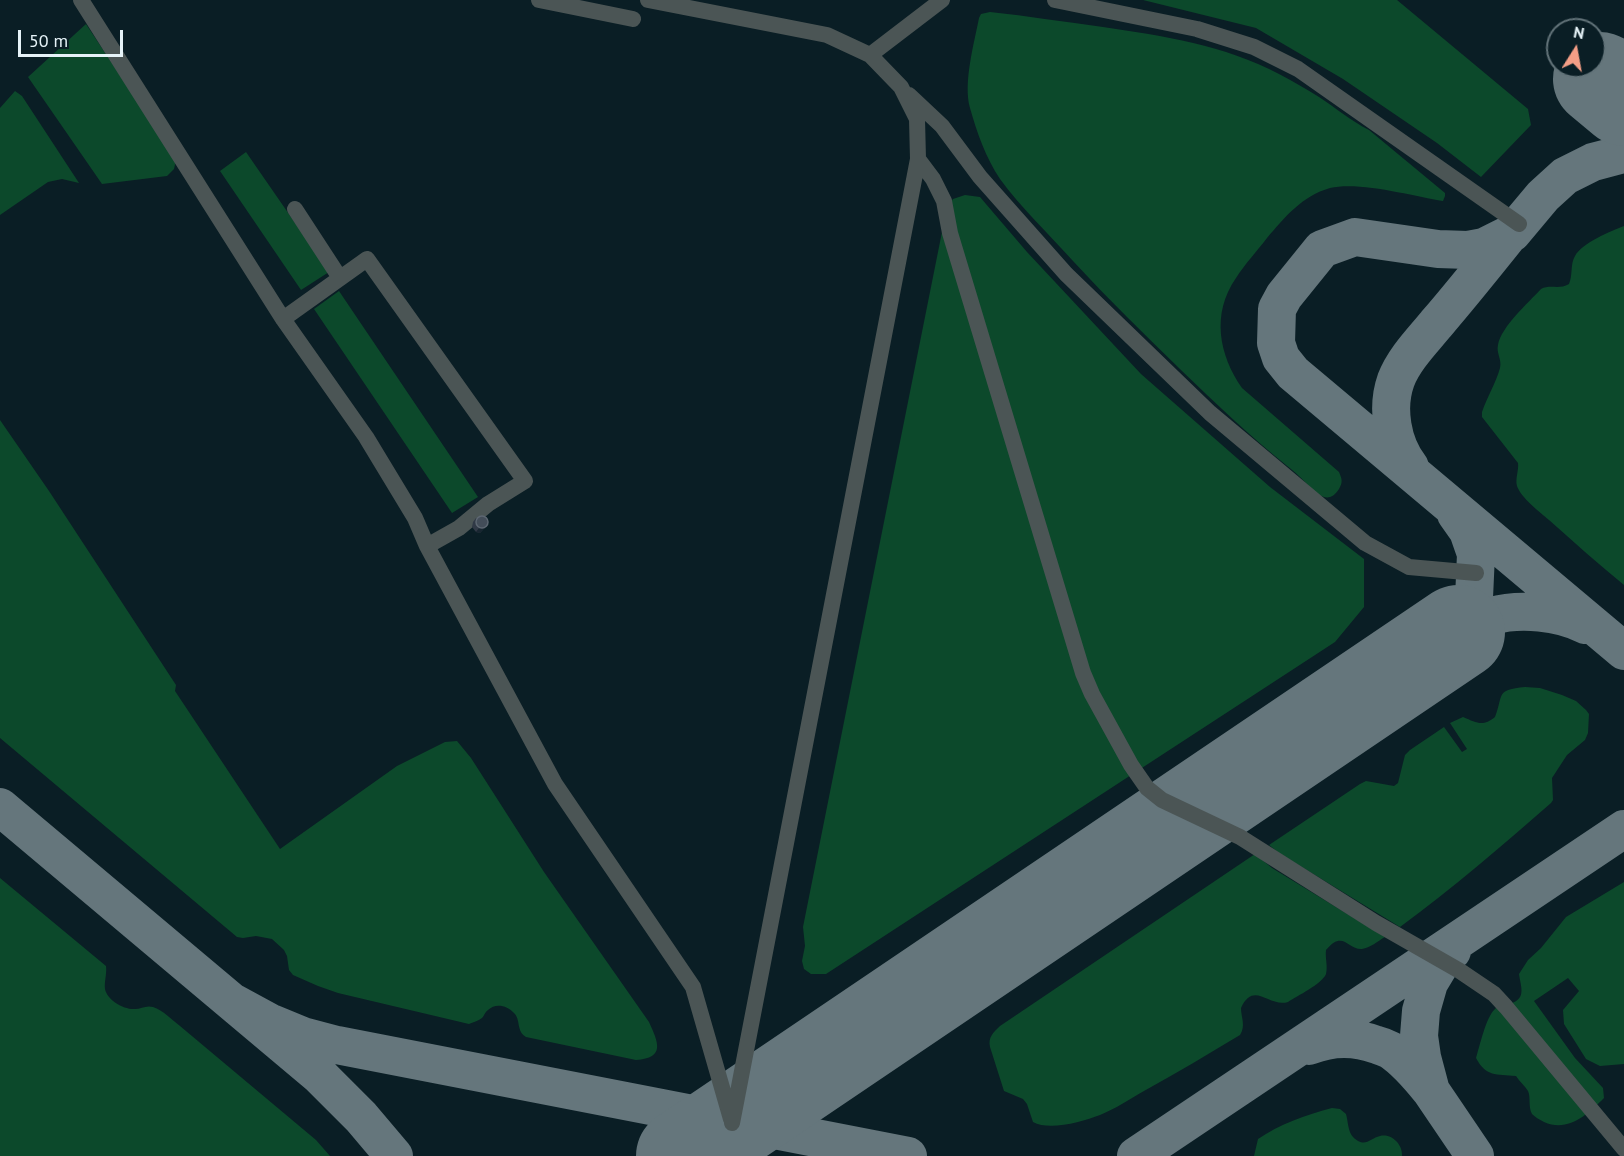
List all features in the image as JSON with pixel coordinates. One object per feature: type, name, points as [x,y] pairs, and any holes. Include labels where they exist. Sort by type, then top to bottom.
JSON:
[{"type":"lane","points":[[81,0],[283,319],[366,437],[415,518],[427,546],[555,784],[693,987],[732,1123],[918,159],[917,119],[901,87]]},
{"type":"lane","points":[[539,0],[633,18]]},
{"type":"lane","points":[[648,0],[827,35],[870,55],[942,126],[980,177],[1066,274],[1210,413],[1365,543],[1408,567],[1476,573]]},
{"type":"lane","points":[[870,55],[942,0]]},
{"type":"lane","points":[[1055,0],[1197,29],[1254,47],[1298,69],[1519,224]]},
{"type":"lane","points":[[918,159],[933,179],[944,201],[950,233],[1083,673],[1131,765],[1147,788],[1162,800],[1240,837],[1494,994],[1624,1149]]},
{"type":"lane","points":[[295,209],[340,278]]},
{"type":"lane","points":[[283,319],[367,259],[525,481],[488,504],[459,528],[427,546]]},
{"type":"green space","points":[[1143,0],[1397,0],[1528,109],[1531,125],[1481,177],[1437,143],[1343,79],[1256,28]]},
{"type":"green space","points":[[990,12],[1171,38],[1215,49],[1258,64],[1304,88],[1369,130],[1445,193],[1443,201],[1386,190],[1342,186],[1311,196],[1280,222],[1243,268],[1228,292],[1223,306],[1221,334],[1223,348],[1234,375],[1242,388],[1339,472],[1342,482],[1334,495],[1324,497],[1318,494],[1208,396],[1100,289],[1026,211],[1000,179],[982,145],[968,98],[970,63],[979,18],[981,14]]},
{"type":"green space","points":[[86,24],[176,160],[174,169],[167,176],[102,184],[28,77]]},
{"type":"green space","points":[[15,91],[22,96],[79,183],[62,179],[48,182],[0,215],[0,108]]},
{"type":"green space","points":[[246,152],[329,272],[301,290],[220,171]]},
{"type":"green space","points":[[965,195],[980,197],[1027,252],[1141,374],[1270,487],[1364,559],[1364,607],[1335,642],[826,974],[811,974],[804,969],[802,961],[805,946],[803,927],[947,207],[953,199]]},
{"type":"green space","points":[[1624,226],[1624,585],[1522,495],[1517,486],[1518,463],[1482,417],[1482,412],[1500,368],[1498,345],[1509,323],[1541,289],[1569,284],[1573,259],[1579,251],[1597,238]]},
{"type":"green space","points":[[339,291],[478,497],[452,513],[314,309]]},
{"type":"green space","points":[[0,420],[176,685],[175,691],[280,849],[397,766],[445,742],[457,741],[471,758],[544,872],[649,1022],[657,1042],[656,1052],[646,1059],[636,1060],[526,1037],[521,1032],[514,1013],[501,1006],[494,1006],[482,1018],[469,1024],[338,993],[293,975],[289,970],[284,950],[272,939],[256,936],[237,937],[0,738]]},
{"type":"green space","points":[[1525,687],[1540,688],[1576,701],[1589,714],[1588,733],[1585,740],[1567,755],[1552,778],[1553,800],[1551,803],[1477,867],[1400,927],[1269,845],[1366,781],[1394,786],[1398,783],[1405,755],[1444,727],[1462,752],[1467,749],[1450,723],[1463,717],[1476,722],[1487,722],[1495,717],[1502,694]]},
{"type":"green space","points":[[1255,854],[1272,868],[1385,937],[1362,949],[1341,941],[1332,944],[1326,950],[1326,974],[1315,986],[1288,1002],[1274,1002],[1257,995],[1251,996],[1241,1008],[1243,1025],[1240,1035],[1111,1110],[1093,1118],[1056,1126],[1033,1122],[1023,1099],[1004,1091],[990,1047],[990,1038],[993,1033],[1000,1026]]},
{"type":"green space","points":[[0,878],[106,966],[105,989],[112,1000],[126,1008],[150,1007],[157,1008],[164,1013],[316,1140],[330,1156],[0,1156]]},
{"type":"green space","points":[[1624,882],[1624,1064],[1600,1066],[1586,1059],[1564,1024],[1563,1010],[1579,991],[1568,978],[1534,1001],[1575,1058],[1603,1088],[1604,1098],[1584,1116],[1569,1123],[1553,1125],[1532,1114],[1528,1091],[1516,1076],[1492,1073],[1484,1069],[1476,1058],[1481,1039],[1495,1009],[1518,1000],[1521,993],[1519,974],[1528,960],[1566,917]]},
{"type":"green space","points":[[1332,1108],[1340,1109],[1346,1114],[1350,1132],[1357,1140],[1367,1142],[1380,1136],[1389,1136],[1399,1144],[1402,1156],[1254,1156],[1258,1139],[1266,1134],[1313,1113]]},
{"type":"building","points":[[484,516],[488,522],[484,528],[480,528],[476,520]]},
{"type":"taxiway","points":[[1624,154],[1593,162],[1565,176],[1543,196],[1512,233],[1484,247],[1468,250],[1438,249],[1355,237],[1322,249],[1284,296],[1277,309],[1276,343],[1281,358],[1293,373],[1624,651]]},
{"type":"taxiway","points":[[1410,467],[1399,448],[1392,425],[1391,402],[1396,380],[1414,350],[1509,235]]},
{"type":"taxiway","points":[[1456,514],[1468,531],[1476,554],[1474,598],[1468,616],[1458,632]]},
{"type":"taxiway","points":[[1458,632],[1492,616],[1515,612],[1552,614],[1585,625]]},
{"type":"taxiway","points":[[0,807],[320,1076],[361,1117],[394,1156]]},
{"type":"taxiway","points":[[1136,1156],[1624,829]]},
{"type":"taxiway","points":[[1452,951],[1444,958],[1429,983],[1421,1011],[1419,1036],[1431,1091],[1475,1156]]},
{"type":"taxiway","points":[[234,1003],[269,1022],[303,1036],[337,1045],[908,1156]]},
{"type":"taxiway","points":[[1309,1046],[1342,1039],[1359,1040],[1382,1046],[1401,1058],[1430,1090]]},
{"type":"runway","points":[[1600,79],[1624,99]]},
{"type":"runway","points":[[683,1156],[1458,632]]}]
